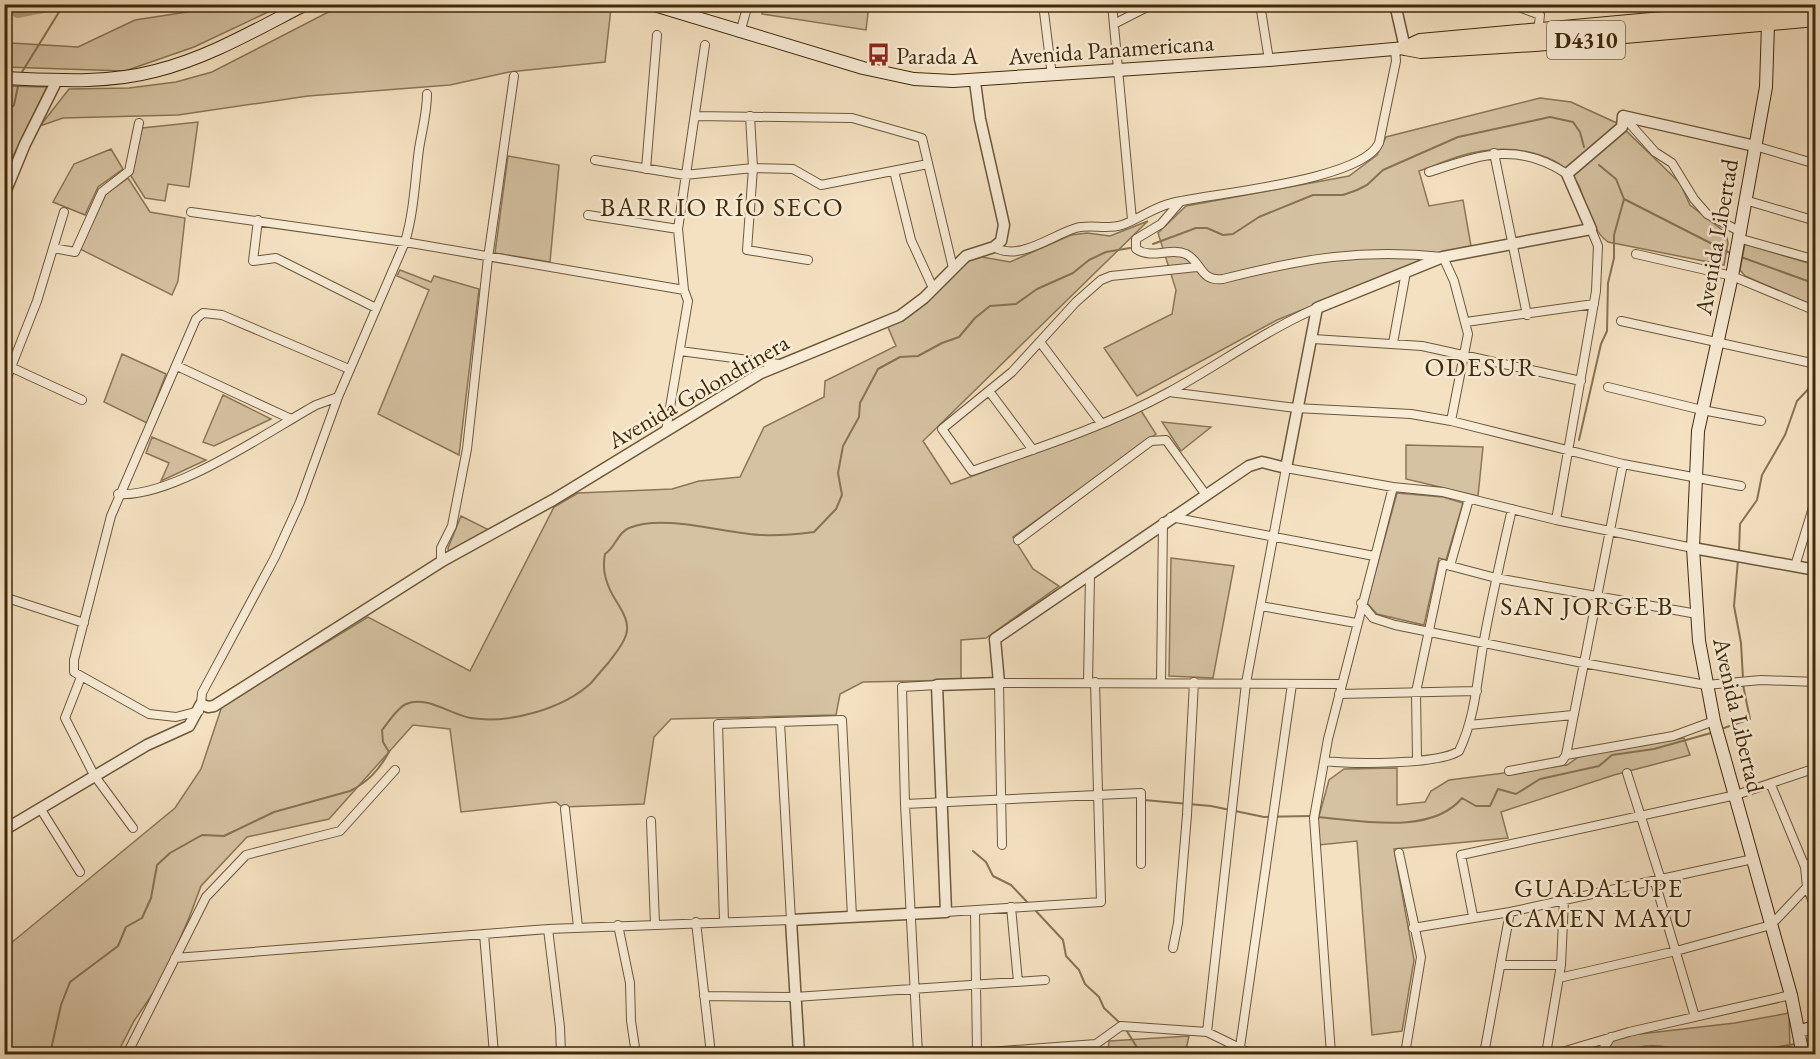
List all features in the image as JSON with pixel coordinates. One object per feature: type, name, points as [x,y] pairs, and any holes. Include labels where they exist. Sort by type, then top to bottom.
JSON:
[{"type":"main road","points":[[4,78],[107,80],[156,71],[214,50],[306,4]]},
{"type":"main road","name":"Avenida Panamericana","points":[[651,4],[740,33],[879,72],[914,79],[975,82],[1400,48],[1421,51],[1524,45],[1815,19]]},
{"type":"main road","name":"Avenida Panamericana","points":[[1400,48],[1420,41],[1815,5]]},
{"type":"main road","name":"Avenida Libertad","points":[[1762,10],[1766,24],[1766,87],[1718,344],[1702,410],[1697,450],[1698,477],[1693,548],[1697,614],[1706,685],[1714,721],[1791,995],[1804,1053]]},
{"type":"main road","points":[[1799,1031],[1815,1027]]},
{"type":"street","points":[[740,33],[748,4]]},
{"type":"street","points":[[1043,4],[1052,76]]},
{"type":"street","points":[[1112,4],[1132,220]]},
{"type":"street","points":[[1114,24],[1153,4]]},
{"type":"street","points":[[1260,4],[1269,60]]},
{"type":"street","points":[[1395,4],[1400,48]]},
{"type":"street","points":[[1511,4],[1539,15],[1538,32]]},
{"type":"street","points":[[646,169],[657,35]]},
{"type":"street","points":[[666,432],[688,301],[684,290],[678,229],[705,45]]},
{"type":"street","name":"Avenida Golondrinera","points":[[200,708],[214,706],[444,560],[553,500],[779,364],[886,323],[910,309],[966,256],[994,248],[1014,253],[1073,229],[1113,226],[1180,201],[1318,176],[1349,165],[1376,149],[1400,48]]},
{"type":"street","points":[[444,560],[441,558],[441,548],[452,526],[466,449],[514,76]]},
{"type":"street","points":[[4,195],[25,144],[57,80]]},
{"type":"street","points":[[975,82],[980,119],[1004,225],[1001,242],[994,248]]},
{"type":"street","points":[[4,830],[147,745],[189,726],[200,708],[202,693],[300,502],[349,369],[405,242],[411,223],[420,146],[427,112],[427,94]]},
{"type":"street","points":[[695,116],[852,118],[922,138],[953,268]]},
{"type":"street","points":[[750,116],[753,168],[747,250],[808,260]]},
{"type":"street","points":[[1623,116],[1755,146],[1815,164]]},
{"type":"street","points":[[1567,174],[1622,127],[1623,116]]},
{"type":"street","points":[[1623,116],[1655,152],[1672,163],[1694,200],[1707,214],[1738,239],[1815,260]]},
{"type":"street","points":[[54,248],[75,252],[102,192],[129,171],[139,123]]},
{"type":"street","points":[[1494,153],[1527,315]]},
{"type":"street","points":[[1429,172],[1494,153],[1541,159],[1567,174],[1598,246],[1594,304],[1556,520]]},
{"type":"street","points":[[596,160],[686,175],[753,168],[793,169],[821,184],[928,164]]},
{"type":"street","points":[[894,171],[911,240],[933,288]]},
{"type":"street","points":[[1745,200],[1815,221]]},
{"type":"street","points":[[1180,201],[1161,224],[1136,239],[1134,244],[1138,251],[1150,254],[1183,253],[1191,258],[1206,277],[1217,279],[1291,262],[1374,252],[1443,257]]},
{"type":"street","points":[[4,385],[8,366],[37,301],[64,212]]},
{"type":"street","points":[[191,212],[405,242],[684,290]]},
{"type":"street","points":[[588,215],[678,229]]},
{"type":"street","points":[[258,220],[253,261],[276,258],[376,308]]},
{"type":"street","points":[[1197,267],[1111,276],[1101,280],[1076,302],[1040,342],[989,391],[942,429],[972,471],[1101,423],[1169,392],[1282,323],[1443,257],[1591,229]]},
{"type":"street","points":[[1636,254],[1732,272],[1815,311]]},
{"type":"street","points":[[1443,257],[1454,281],[1468,334],[1466,357],[1451,421]]},
{"type":"street","points":[[1393,344],[1406,272]]},
{"type":"street","points":[[1466,322],[1594,304]]},
{"type":"street","points":[[1207,1032],[1246,683],[1296,408],[1317,308]]},
{"type":"street","points":[[200,708],[176,717],[149,714],[74,672],[74,660],[99,557],[118,494],[196,319],[203,313],[211,312],[349,369]]},
{"type":"street","points":[[1621,321],[1815,364]]},
{"type":"street","points":[[1312,339],[1422,346],[1581,381]]},
{"type":"street","points":[[1040,342],[1101,423]]},
{"type":"street","points":[[680,351],[779,364]]},
{"type":"street","points":[[8,366],[82,400]]},
{"type":"street","points":[[177,366],[291,419]]},
{"type":"street","points":[[1608,387],[1702,410],[1761,421]]},
{"type":"street","points":[[989,391],[1033,450]]},
{"type":"street","points":[[1169,392],[1296,408],[1412,414],[1451,421],[1623,464],[1741,486]]},
{"type":"street","points":[[118,494],[131,495],[178,480],[316,405],[338,397]]},
{"type":"street","points":[[1018,540],[1151,441],[1166,440],[1206,495]]},
{"type":"street","points":[[1002,845],[999,683],[995,639],[1254,463],[1393,487],[1443,492],[1556,520],[1815,570]]},
{"type":"street","points":[[1509,771],[1562,761],[1566,755],[1623,464]]},
{"type":"street","points":[[1331,1054],[1314,818],[1341,684],[1393,487]]},
{"type":"street","points":[[1450,566],[1469,498]]},
{"type":"street","points":[[1795,566],[1815,498]]},
{"type":"street","points":[[1325,761],[1368,765],[1453,755],[1458,751],[1469,725],[1477,691],[1496,578],[1512,509]]},
{"type":"street","points":[[1167,520],[1273,536],[1374,556]]},
{"type":"street","points":[[1161,682],[1167,520]]},
{"type":"street","points":[[1418,759],[1416,692],[1443,564],[1496,578],[1697,614]]},
{"type":"street","points":[[175,958],[578,927],[791,920],[1101,902],[1099,797],[1089,576]]},
{"type":"street","points":[[4,597],[84,623]]},
{"type":"street","points":[[1361,603],[1373,618],[1395,625],[1706,685],[1761,680],[1815,682]]},
{"type":"street","points":[[1261,606],[1356,623]]},
{"type":"street","points":[[81,677],[65,718],[94,775],[133,828]]},
{"type":"street","points":[[918,1054],[912,913],[904,804],[902,687],[1092,682],[1341,684]]},
{"type":"street","points":[[1173,948],[1178,923],[1187,815],[1194,682]]},
{"type":"street","points":[[1240,1051],[1292,684]]},
{"type":"street","points":[[937,685],[946,912]]},
{"type":"street","points":[[1339,694],[1477,691]]},
{"type":"street","points":[[1469,725],[1573,715]]},
{"type":"street","points":[[724,921],[718,724],[842,720],[852,916]]},
{"type":"street","points":[[1566,755],[1672,736],[1714,721]]},
{"type":"street","points":[[780,722],[799,1054]]},
{"type":"street","points":[[1473,916],[1461,855],[1736,795],[1771,785],[1815,768]]},
{"type":"street","points":[[126,1054],[206,897],[246,855],[340,831],[395,770]]},
{"type":"street","points":[[1627,772],[1695,1017]]},
{"type":"street","points":[[1771,785],[1805,867],[1807,887],[1815,909]]},
{"type":"street","points":[[904,804],[1099,797],[1141,793],[1141,864]]},
{"type":"street","points":[[40,808],[80,872]]},
{"type":"street","points":[[565,810],[578,927]]},
{"type":"street","points":[[651,821],[655,924]]},
{"type":"street","points":[[1399,853],[1413,928],[1421,957],[1405,1054]]},
{"type":"street","points":[[1805,867],[1815,858]]},
{"type":"street","points":[[1413,928],[1473,916],[1510,912],[1753,859]]},
{"type":"street","points":[[1559,978],[1676,951],[1771,925],[1807,887]]},
{"type":"street","points":[[1546,1054],[1561,965],[1564,900]]},
{"type":"street","points":[[1011,907],[1018,982]]},
{"type":"street","points":[[975,911],[977,1053]]},
{"type":"street","points":[[1484,1054],[1510,912]]},
{"type":"street","points":[[696,922],[711,1054]]},
{"type":"street","points":[[618,925],[630,983],[630,1021],[636,1054]]},
{"type":"street","points":[[548,929],[561,1027],[561,1054]]},
{"type":"street","points":[[484,934],[494,1054]]},
{"type":"street","points":[[1500,965],[1561,965]]},
{"type":"street","points":[[705,996],[795,996],[1045,980]]},
{"type":"street","points":[[1555,1054],[1611,1037],[1791,995]]},
{"type":"street","points":[[962,1054],[1095,1044],[1121,1026],[1207,1032],[1240,1051],[1252,1054]]},
{"type":"street","points":[[1591,1054],[1603,1049],[1611,1037]]},
{"type":"shaded area","points":[[763,4],[869,5],[866,30],[762,14]]},
{"type":"shaded area","points":[[201,5],[283,5],[194,47],[125,71],[5,67],[4,35],[11,43],[78,47],[135,20],[187,12]]},
{"type":"shaded area","points":[[342,5],[601,5],[611,8],[605,62],[509,72],[450,85],[308,96],[178,115],[63,118],[40,126],[69,89],[129,88],[176,82],[212,72]]},
{"type":"shaded area","points":[[5,86],[47,87],[15,152],[5,179]]},
{"type":"shaded area","points":[[1540,98],[1571,102],[1619,124],[1680,183],[1690,205],[1726,233],[1728,243],[1724,265],[1608,242],[1593,224],[1579,186],[1563,167],[1553,160],[1528,152],[1502,149],[1481,151],[1419,171],[1429,206],[1463,200],[1471,246],[1445,252],[1277,320],[1137,396],[1104,348],[1172,314],[1176,290],[1158,233],[1186,206],[1349,176],[1377,155],[1386,137]]},
{"type":"shaded area","points":[[198,122],[189,187],[168,184],[165,201],[145,198],[131,176],[142,128]]},
{"type":"shaded area","points":[[111,149],[123,169],[98,187],[85,215],[53,202],[74,164]]},
{"type":"shaded area","points":[[508,156],[559,165],[550,262],[495,253]]},
{"type":"shaded area","points":[[128,178],[150,212],[185,218],[178,281],[172,295],[80,249],[106,194]]},
{"type":"shaded area","points":[[1148,221],[923,441],[951,484],[1073,439],[1140,409],[1156,434],[1013,537],[1033,569],[1059,586],[986,638],[961,640],[961,680],[863,682],[840,694],[836,715],[671,719],[654,737],[644,804],[562,807],[556,802],[461,812],[450,729],[413,725],[329,819],[247,837],[201,886],[162,980],[134,1021],[117,1054],[5,1054],[5,948],[175,808],[201,769],[222,706],[368,617],[470,671],[554,507],[578,493],[672,489],[699,481],[740,477],[764,427],[824,397],[825,381],[896,346],[887,325],[968,261],[982,257],[1010,262],[1071,235],[1087,233],[1110,236]]},
{"type":"shaded area","points":[[1745,244],[1815,265],[1815,306],[1745,276],[1740,270]]},
{"type":"shaded area","points":[[400,270],[431,282],[434,276],[479,289],[459,455],[378,414],[429,290],[397,276]]},
{"type":"shaded area","points":[[122,354],[166,374],[147,423],[104,402]]},
{"type":"shaded area","points":[[223,395],[271,419],[214,446],[203,442]]},
{"type":"shaded area","points":[[1162,422],[1211,427],[1181,451]]},
{"type":"shaded area","points":[[152,437],[206,460],[161,481],[169,463],[146,453]]},
{"type":"shaded area","points":[[1406,445],[1483,447],[1478,496],[1406,479]]},
{"type":"shaded area","points":[[1397,493],[1443,497],[1463,503],[1446,560],[1439,558],[1424,625],[1377,614],[1367,603]]},
{"type":"shaded area","points":[[461,516],[489,530],[449,555],[448,548]]},
{"type":"shaded area","points":[[1171,558],[1234,566],[1213,678],[1169,676]]},
{"type":"shaded area","points":[[1684,738],[1690,755],[1614,775],[1501,812],[1508,838],[1394,849],[1414,960],[1402,1031],[1372,1035],[1357,841],[1319,845],[1318,820],[1329,780],[1344,769],[1397,768],[1397,805],[1425,802],[1431,791],[1449,780],[1567,765],[1580,756]]},
{"type":"shaded area","points":[[1789,1013],[1790,1054],[1572,1054],[1631,1035],[1735,1023]]},
{"type":"shaded area","points":[[1189,1036],[1185,1054],[1108,1054],[1109,1041]]},
{"type":"waterway","points":[[11,4],[18,11],[54,4]]},
{"type":"waterway","points":[[22,72],[64,4]]},
{"type":"waterway","points":[[129,4],[147,4]]},
{"type":"waterway","points":[[4,114],[14,105],[18,86]]},
{"type":"waterway","points":[[1153,244],[1196,228],[1207,228],[1223,235],[1233,234],[1259,217],[1313,195],[1343,195],[1357,190],[1367,185],[1383,170],[1458,137],[1550,117],[1573,122],[1580,132],[1584,147]]},
{"type":"waterway","points":[[1599,165],[1616,179],[1624,199],[1732,254]]},
{"type":"waterway","points":[[1579,440],[1601,344],[1607,331],[1608,283],[1614,258],[1614,235],[1624,199]]},
{"type":"waterway","points":[[50,1054],[61,1005],[70,982],[118,946],[126,927],[142,918],[151,898],[157,865],[170,853],[202,835],[224,836],[274,812],[350,791],[362,784],[377,770],[389,752],[383,742],[382,730],[396,712],[406,704],[422,702],[471,718],[502,719],[535,713],[579,692],[591,683],[609,662],[626,635],[624,615],[610,591],[604,566],[605,554],[625,530],[643,524],[677,523],[763,535],[814,532],[836,509],[842,495],[838,473],[843,446],[859,417],[860,403],[878,369],[900,357],[918,356],[959,337],[975,318],[990,306],[1016,304],[1037,289],[1073,273],[1089,260],[1106,252],[1130,248]]},
{"type":"waterway","points":[[1741,257],[1816,284]]},
{"type":"waterway","points":[[1739,551],[1740,524],[1757,500],[1762,475],[1785,435],[1797,401],[1816,381]]},
{"type":"waterway","points":[[1738,560],[1734,606],[1741,643],[1743,679]]},
{"type":"waterway","points":[[1724,728],[1750,719],[1743,685]]},
{"type":"waterway","points":[[1316,817],[1373,822],[1414,822],[1449,810],[1462,798],[1476,806],[1490,806],[1498,789],[1516,794],[1540,779],[1599,766],[1612,755],[1654,749],[1711,733]]},
{"type":"waterway","points":[[1144,800],[1211,806],[1264,817],[1311,816]]},
{"type":"waterway","points":[[973,851],[986,862],[993,876],[1011,885],[1029,904]]},
{"type":"waterway","points":[[1035,910],[1063,940],[1066,956],[1079,970],[1085,984],[1099,997],[1104,1008],[1121,1024]]},
{"type":"waterway","points":[[1125,1028],[1141,1054]]},
{"type":"waterway","points":[[1803,1042],[1816,1040]]},
{"type":"waterway","points":[[1739,1054],[1795,1044]]},
{"type":"waterway","points":[[1622,1054],[1648,1046],[1675,1049],[1692,1054]]},
{"type":"place","name":"Parada A","points":[[878,55]]},
{"type":"district","name":"BARRIO RÍO SECO","points":[[722,207]]},
{"type":"district","name":"ODESUR","points":[[1481,367]]},
{"type":"district","name":"SAN JORGE B","points":[[1587,606]]},
{"type":"district","name":"GUADALUPE CAMEN MAYU","points":[[1599,903]]}]
